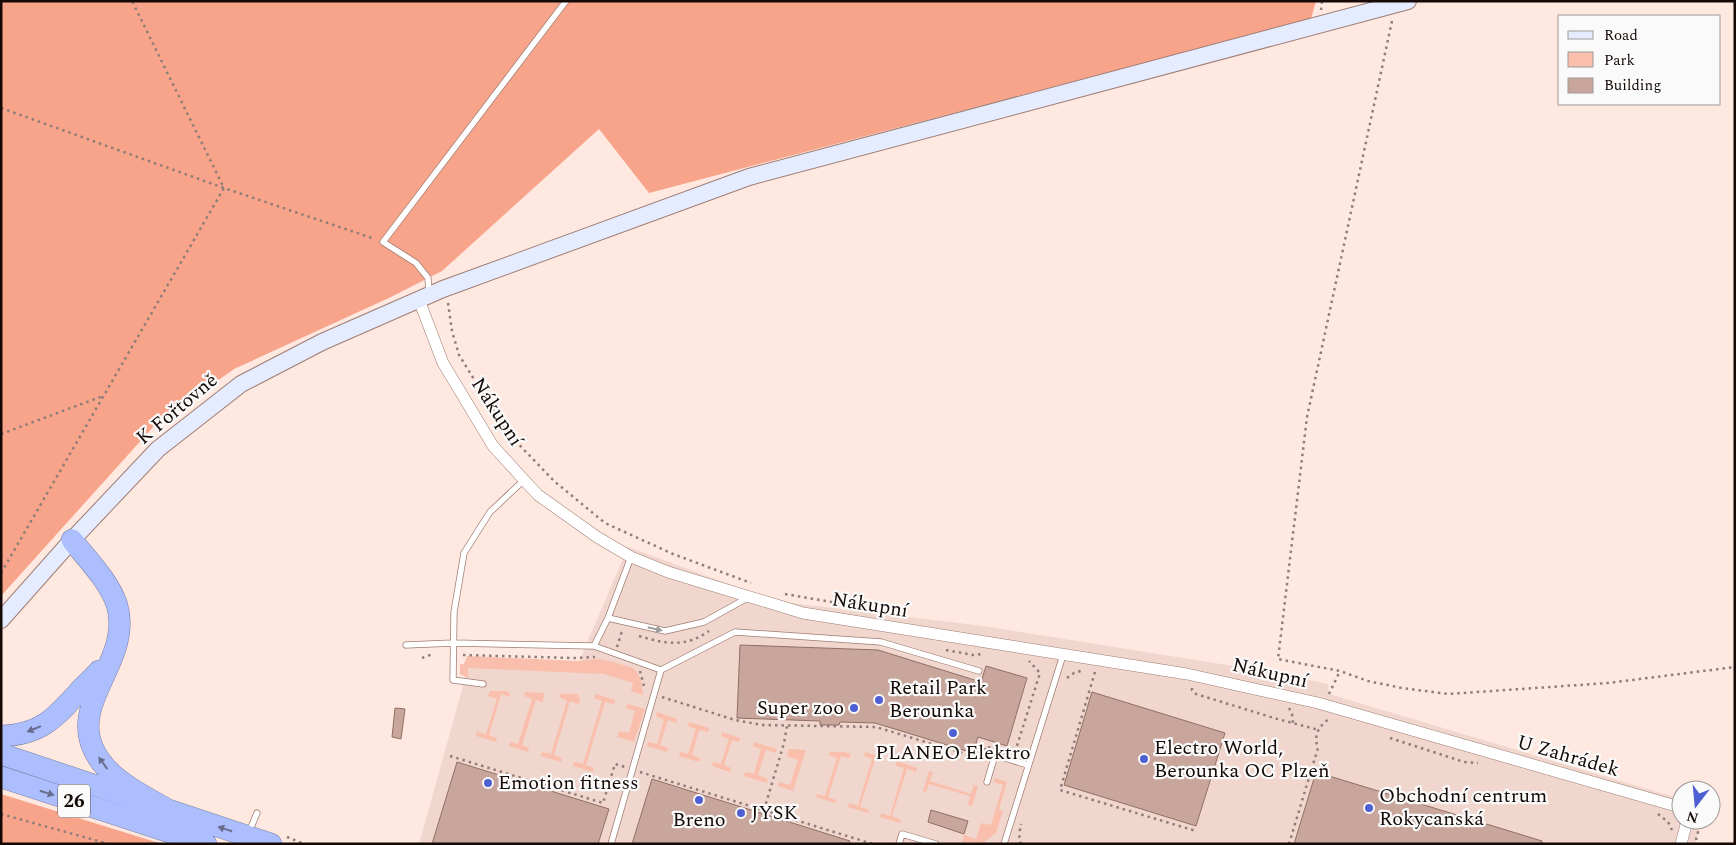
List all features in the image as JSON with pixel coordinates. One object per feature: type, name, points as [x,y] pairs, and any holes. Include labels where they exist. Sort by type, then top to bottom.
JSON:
[{"type":"highway","points":[[72,540],[111,593],[117,606],[119,623],[113,656],[93,698],[89,712],[90,741],[107,769],[125,783],[170,811]]},
{"type":"highway","points":[[1,736],[30,732],[47,724],[60,714],[104,666],[117,638]]},
{"type":"highway","name":"26","points":[[1,754],[271,844]]},
{"type":"highway","name":"26","points":[[1,777],[206,844]]},
{"type":"street","name":"K Fořtovně","points":[[1,620],[72,540],[158,450],[241,384],[322,342],[430,295],[749,177],[1402,3]]},
{"type":"street","name":"Nákupní","points":[[430,295],[443,363],[493,446],[538,495],[597,537],[631,557],[668,572],[803,613],[1187,674],[1318,703],[1443,740]]},
{"type":"street","name":"U Zahrádek","points":[[1443,740],[1671,805]]},
{"type":"street","points":[[1677,841],[1683,830]]},
{"type":"lane","points":[[430,295],[428,278],[416,263],[383,242],[566,1]]},
{"type":"lane","points":[[484,684],[453,680],[452,644],[454,612],[464,553],[490,512],[524,480]]},
{"type":"lane","points":[[594,646],[608,618],[631,557]]},
{"type":"lane","points":[[608,618],[665,631],[704,622],[750,596]]},
{"type":"lane","points":[[611,844],[661,670],[734,632],[881,642],[979,672]]},
{"type":"lane","points":[[406,645],[594,646],[661,670]]},
{"type":"lane","points":[[1004,844],[1063,655]]},
{"type":"lane","points":[[987,782],[995,755],[1028,765]]},
{"type":"lane","points":[[247,836],[257,813]]},
{"type":"lane","points":[[899,844],[902,834],[936,844]]},
{"type":"path","points":[[132,1],[224,188]]},
{"type":"path","points":[[1402,3],[1307,418],[1278,659],[1340,671],[1402,688],[1448,694],[1608,683],[1735,667]]},
{"type":"path","points":[[1,108],[224,188],[383,242]]},
{"type":"path","points":[[2,572],[224,188]]},
{"type":"path","points":[[430,295],[450,306],[452,331],[459,354],[506,431],[554,481],[604,524],[673,554],[756,585]]},
{"type":"path","points":[[1,434],[104,396]]},
{"type":"path","points":[[783,594],[855,606],[868,612]]},
{"type":"path","points":[[604,626],[622,631]]},
{"type":"path","points":[[638,636],[672,643],[685,643],[701,636],[716,626]]},
{"type":"path","points":[[939,649],[973,656],[988,654]]},
{"type":"path","points":[[422,658],[426,655],[436,654],[574,658],[600,656]]},
{"type":"path","points":[[1014,754],[1040,673],[1032,663],[1024,658]]},
{"type":"path","points":[[634,666],[639,670],[646,692],[735,720],[762,725],[876,727],[982,758],[986,746],[995,749]]},
{"type":"path","points":[[1063,684],[1068,676],[1074,673],[1088,669],[1096,670],[1060,790],[1196,831]]},
{"type":"path","points":[[1329,694],[1340,671]]},
{"type":"path","points":[[1192,684],[1192,690],[1196,694],[1318,730]]},
{"type":"path","points":[[1287,706],[1292,714],[1293,723]]},
{"type":"path","points":[[1289,844],[1318,748],[1316,742],[1318,730],[1320,725],[1332,717]]},
{"type":"path","points":[[764,810],[784,743],[787,726]]},
{"type":"path","points":[[1388,736],[1464,762],[1479,763]]},
{"type":"path","points":[[450,756],[603,802],[615,764],[873,844]]},
{"type":"path","points":[[1141,814],[1142,810]]},
{"type":"path","points":[[1653,813],[1660,815],[1668,822],[1677,841]]},
{"type":"path","points":[[1,814],[109,844]]},
{"type":"path","points":[[1021,844],[1019,841],[1022,823]]},
{"type":"shaded area","points":[[1,1],[1316,1],[1311,19],[649,193],[599,129],[442,271],[391,297],[234,369],[154,426],[1,596]]},
{"type":"shaded area","points":[[628,547],[775,601],[983,626],[1276,673],[1328,684],[1329,694],[1671,796],[1671,830],[1699,830],[1695,844],[419,844],[470,661],[578,664]]},
{"type":"shaded area","points":[[1,794],[162,844],[1,844]]},
{"type":"green space","points":[[467,656],[578,661],[598,659],[610,661],[633,668],[638,673],[643,695],[631,691],[633,683],[604,674],[468,668],[468,678],[460,674],[460,664],[464,664]]},
{"type":"green space","points":[[490,691],[507,691],[510,694],[510,697],[501,694],[489,735],[497,738],[496,742],[476,736],[477,732],[486,734],[497,699],[488,696]]},
{"type":"green space","points":[[525,692],[544,693],[543,702],[536,700],[522,745],[529,748],[528,752],[509,746],[510,742],[518,744],[532,699],[524,696]]},
{"type":"green space","points":[[560,694],[578,694],[580,699],[579,704],[570,701],[554,755],[562,758],[561,762],[541,756],[542,752],[551,754],[567,701],[559,697]]},
{"type":"green space","points":[[596,694],[615,700],[614,704],[605,702],[586,765],[594,768],[593,772],[573,766],[574,762],[583,764],[602,701],[594,698]]},
{"type":"green space","points":[[628,704],[645,709],[634,742],[617,737],[619,731],[629,733],[635,711],[626,708]]},
{"type":"green space","points":[[657,712],[677,719],[676,723],[668,720],[660,745],[668,748],[667,752],[647,746],[648,742],[657,744],[664,720],[656,716]]},
{"type":"green space","points":[[689,722],[709,728],[708,732],[699,730],[692,755],[700,758],[699,762],[679,756],[680,752],[688,754],[696,729],[688,726]]},
{"type":"green space","points":[[722,732],[740,738],[739,742],[732,740],[724,765],[731,768],[730,772],[712,766],[713,762],[721,764],[729,739],[721,736]]},
{"type":"green space","points":[[754,742],[777,749],[776,753],[766,750],[758,775],[768,779],[767,783],[744,776],[745,772],[754,774],[761,749],[753,746]]},
{"type":"green space","points":[[789,749],[806,750],[793,791],[778,786],[779,782],[790,785],[798,760],[787,756]]},
{"type":"green space","points":[[830,752],[851,754],[849,758],[841,756],[828,797],[836,800],[835,803],[816,797],[817,794],[825,796],[837,758],[829,755]]},
{"type":"green space","points":[[865,752],[885,758],[883,762],[875,759],[860,807],[869,810],[868,813],[848,807],[849,803],[858,806],[872,759],[864,756]]},
{"type":"green space","points":[[897,761],[917,768],[916,772],[907,769],[892,816],[901,820],[900,823],[880,817],[881,813],[890,816],[904,768],[896,766]]},
{"type":"green space","points":[[929,771],[933,772],[930,781],[971,794],[974,785],[978,786],[972,806],[968,805],[970,796],[929,784],[926,792],[923,791]]},
{"type":"green space","points":[[995,778],[1007,782],[999,809],[1003,811],[996,833],[983,843],[962,842],[964,835],[976,839],[981,823],[991,825],[1003,785],[993,782]]},
{"type":"building","name":"Retail Park Berounka","points":[[740,645],[878,650],[981,682],[986,666],[1027,678],[1007,746],[978,737],[973,753],[875,723],[840,722],[839,725],[820,725],[820,721],[737,718]]},
{"type":"building","name":"Electro World, Berounka OC Plzeň","points":[[1092,692],[1225,733],[1196,826],[1064,785]]},
{"type":"building","points":[[395,708],[405,709],[401,739],[392,737]]},
{"type":"building","points":[[457,762],[609,809],[598,844],[432,844]]},
{"type":"building","name":"Obchodní centrum Rokycanská","points":[[1316,772],[1542,841],[1542,844],[1294,844]]},
{"type":"building","points":[[652,779],[850,841],[849,844],[632,844]]},
{"type":"building","points":[[931,810],[968,821],[964,834],[928,822]]},
{"type":"place","name":"Retail Park Berounka","points":[[879,700]]},
{"type":"place","name":"Super zoo","points":[[854,708]]},
{"type":"place","name":"PLANEO Elektro","points":[[953,733]]},
{"type":"place","name":"Electro World, Berounka OC Plzeň","points":[[1144,759]]},
{"type":"place","name":"Emotion fitness","points":[[488,783]]},
{"type":"place","name":"Breno","points":[[699,800]]},
{"type":"place","name":"Obchodní centrum Rokycanská","points":[[1369,808]]},
{"type":"place","name":"JYSK","points":[[741,813]]}]
